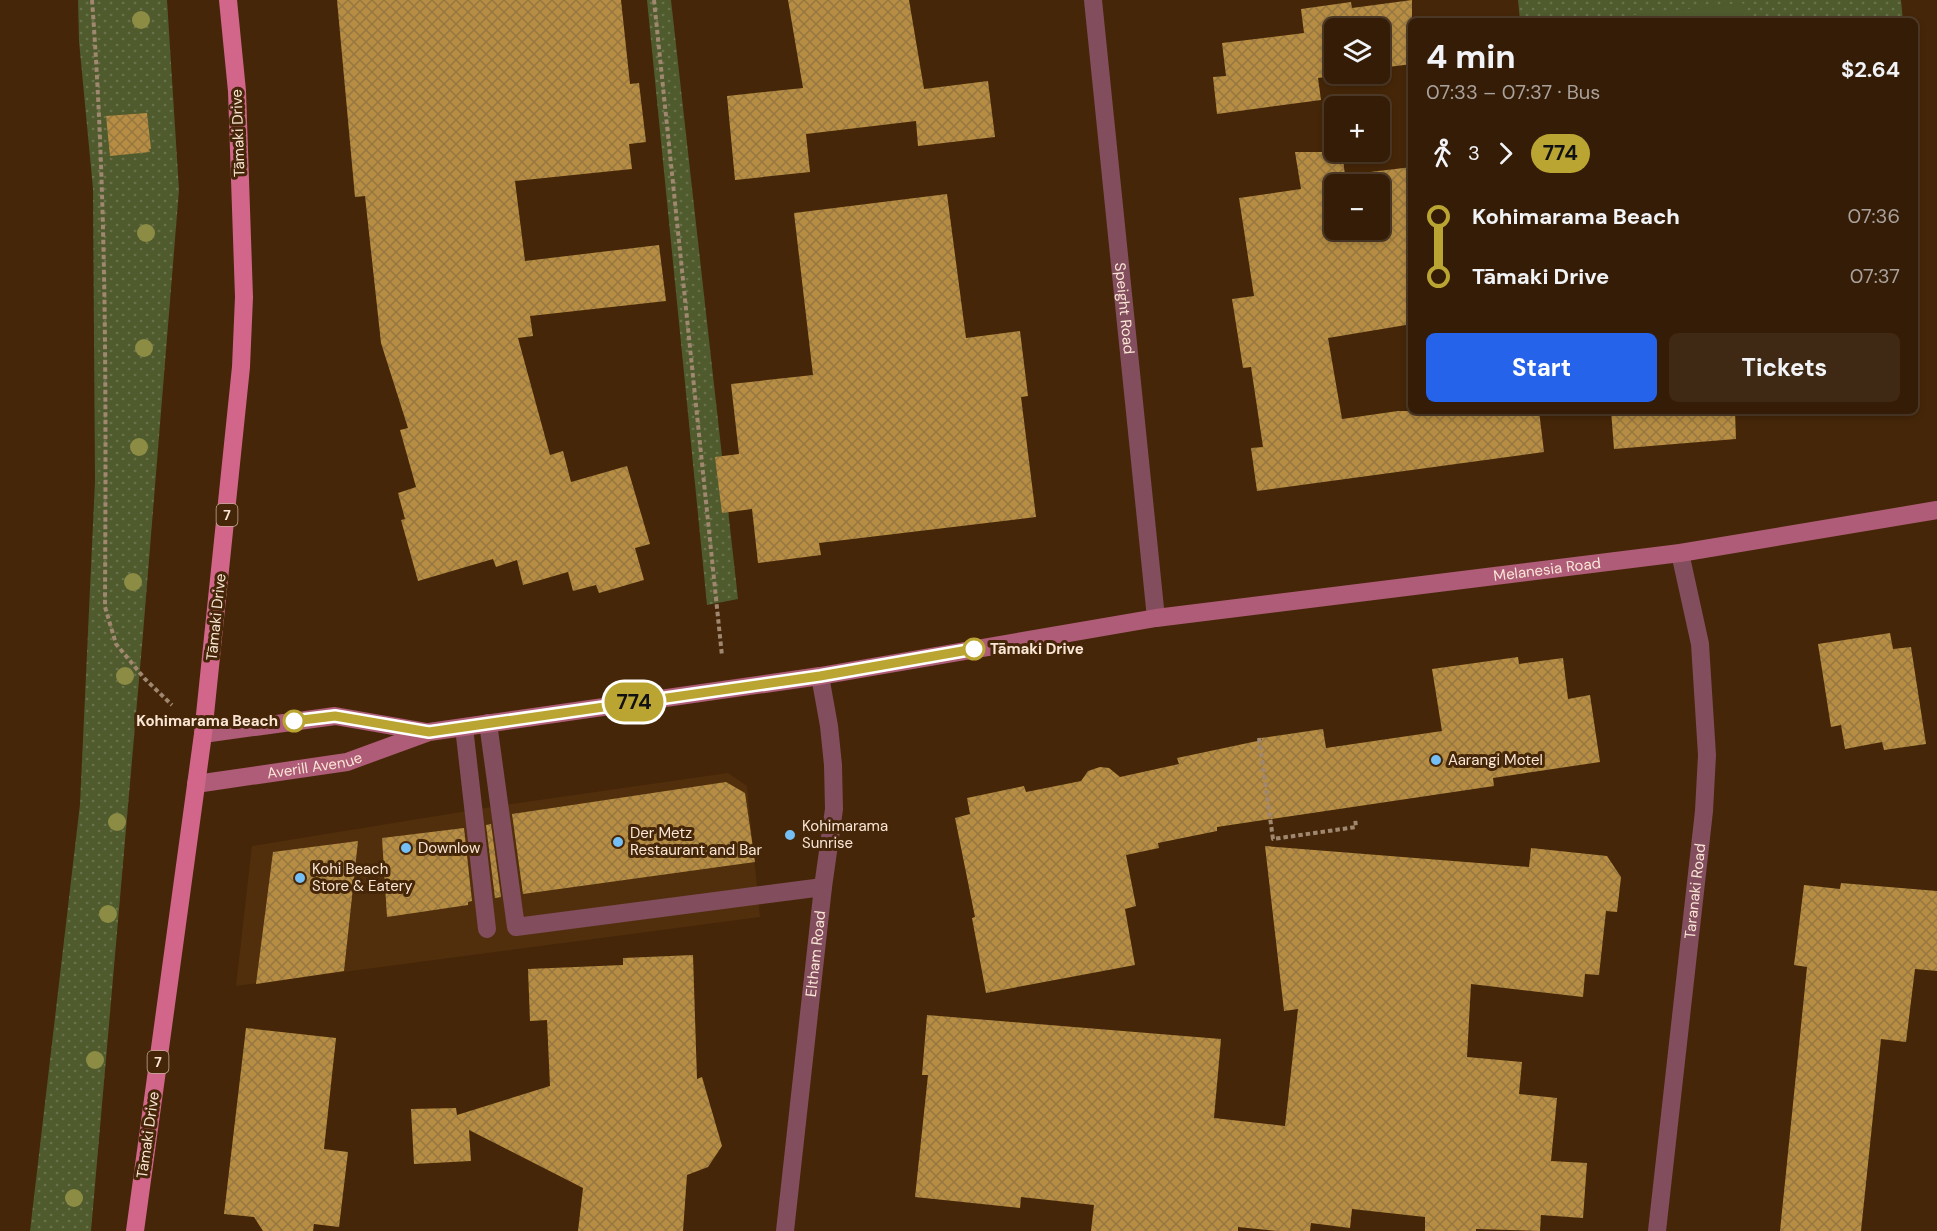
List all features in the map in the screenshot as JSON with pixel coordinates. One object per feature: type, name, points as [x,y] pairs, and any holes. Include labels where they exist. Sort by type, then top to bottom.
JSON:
[{"type":"main road","name":"Tāmaki Drive","points":[[135,1231],[203,734],[241,367],[244,297],[237,91],[228,0]]},
{"type":"street","name":"Speight Road","points":[[1093,0],[1156,618]]},
{"type":"street","name":"Melanesia Road","points":[[1156,618],[1680,553],[1937,510]]},
{"type":"street","name":"Taranaki Road","points":[[1657,1231],[1707,768],[1700,644],[1680,553]]},
{"type":"street","name":"Averill Avenue","points":[[196,784],[347,762],[429,732],[820,676],[1156,618]]},
{"type":"street","name":"Eltham Road","points":[[785,1231],[834,809],[833,765],[820,676]]},
{"type":"street","name":"Averill Avenue","points":[[203,734],[335,716],[429,732]]},
{"type":"street","points":[[488,723],[516,927],[824,887]]},
{"type":"street","points":[[464,727],[487,929]]},
{"type":"path","points":[[92,0],[106,337],[105,607],[116,644],[145,680],[203,734]]},
{"type":"path","points":[[654,0],[725,689]]},
{"type":"path","points":[[1259,738],[1273,839],[1356,827],[1355,818]]},
{"type":"shaded area","points":[[728,773],[747,786],[760,917],[236,986],[252,846],[504,805]]},
{"type":"green space","name":"Kohimarama Beach","points":[[78,0],[167,0],[179,190],[91,1231],[30,1231],[80,804],[95,481],[93,189],[79,41]]},
{"type":"green space","points":[[647,0],[671,0],[738,599],[707,605]]},
{"type":"green space","points":[[1518,0],[1901,0],[1903,18],[1520,18]]},
{"type":"green space","points":[[1743,3],[1745,18],[1607,18]]},
{"type":"building","points":[[337,0],[621,0],[630,84],[639,83],[646,142],[629,144],[632,169],[515,181],[525,261],[659,245],[666,301],[530,316],[533,336],[518,338],[550,455],[563,451],[571,482],[627,466],[650,544],[635,548],[644,580],[599,593],[596,585],[573,591],[568,572],[523,585],[517,560],[496,567],[493,559],[418,581],[401,520],[405,519],[398,493],[416,487],[400,430],[408,428],[381,343],[365,196],[355,197]]},
{"type":"building","points":[[788,0],[909,0],[924,89],[988,81],[995,137],[918,146],[916,121],[806,134],[810,172],[735,180],[727,96],[803,88]]},
{"type":"building","points":[[1412,0],[1412,18],[1408,18],[1408,64],[1390,67],[1390,18],[1324,18],[1324,77],[1318,78],[1321,100],[1217,114],[1213,77],[1226,76],[1222,43],[1304,33],[1301,9],[1351,2],[1352,8]]},
{"type":"building","points":[[147,113],[150,152],[110,156],[106,116]]},
{"type":"building","points":[[1295,152],[1324,152],[1324,162],[1343,162],[1345,174],[1324,174],[1324,240],[1390,240],[1390,174],[1353,174],[1408,167],[1408,325],[1328,338],[1342,419],[1398,411],[1408,411],[1408,414],[1539,414],[1544,452],[1257,491],[1251,448],[1263,447],[1251,367],[1243,368],[1232,299],[1254,296],[1239,198],[1301,189]]},
{"type":"building","points":[[947,194],[966,338],[1020,331],[1028,396],[1021,397],[1036,517],[819,543],[821,555],[758,563],[752,509],[722,513],[715,457],[739,454],[731,384],[813,375],[794,213]]},
{"type":"building","points":[[1611,414],[1735,414],[1736,439],[1614,449]]},
{"type":"building","points":[[1890,633],[1893,649],[1911,647],[1926,744],[1884,750],[1882,742],[1845,749],[1841,725],[1831,727],[1818,644]]},
{"type":"building","points":[[1518,657],[1519,664],[1563,658],[1568,699],[1590,695],[1600,762],[1493,778],[1494,786],[1217,827],[1217,831],[1158,843],[1159,848],[1126,855],[1136,906],[1125,909],[1135,965],[986,993],[972,918],[975,917],[955,818],[970,814],[967,798],[1024,786],[1026,792],[1081,781],[1088,771],[1100,767],[1109,768],[1120,777],[1179,764],[1177,758],[1262,740],[1261,738],[1323,729],[1326,748],[1442,731],[1432,669]]},
{"type":"building","points":[[726,782],[745,793],[755,862],[523,894],[512,814]]},
{"type":"building","points":[[491,824],[501,897],[495,898],[486,825]]},
{"type":"building","points":[[464,828],[472,901],[468,902],[468,905],[387,917],[382,838]]},
{"type":"building","points":[[358,841],[344,971],[256,984],[273,852]]},
{"type":"building","points":[[1265,846],[1529,867],[1531,848],[1607,856],[1621,877],[1617,912],[1606,911],[1599,975],[1585,974],[1583,997],[1471,984],[1467,1057],[1522,1062],[1519,1094],[1557,1098],[1551,1161],[1587,1163],[1583,1218],[1541,1215],[1540,1231],[1476,1229],[1476,1231],[1425,1231],[1425,1217],[1352,1209],[1350,1228],[1311,1223],[1310,1231],[1277,1231],[1238,1227],[1238,1231],[1091,1231],[1094,1205],[1021,1197],[1020,1208],[915,1197],[928,1075],[922,1075],[927,1015],[1221,1039],[1214,1118],[1285,1126],[1298,1009],[1284,1011]]},
{"type":"building","points":[[1841,883],[1937,891],[1937,971],[1915,969],[1906,1042],[1881,1039],[1861,1231],[1780,1231],[1807,967],[1794,965],[1804,885],[1840,889]]},
{"type":"building","points":[[693,955],[697,1079],[702,1077],[722,1146],[708,1167],[687,1175],[683,1231],[578,1231],[583,1188],[469,1130],[471,1161],[414,1164],[411,1109],[456,1108],[457,1115],[550,1086],[547,1020],[530,1021],[528,969],[623,965],[623,958]]},
{"type":"building","points":[[246,1028],[336,1038],[324,1149],[348,1152],[339,1227],[314,1224],[313,1231],[263,1231],[254,1217],[224,1214]]},
{"type":"bus line","name":"774","points":[[294,721],[335,716],[429,732],[820,676],[974,649]]},
{"type":"place","name":"Tāmaki Drive","points":[[974,649]]},
{"type":"place","name":"Kohimarama Beach","points":[[294,721]]},
{"type":"place","name":"Aarangi Motel","points":[[1436,760]]},
{"type":"place","name":"Kohimarama Sunrise","points":[[790,835]]},
{"type":"place","name":"Der Metz Restaurant and Bar","points":[[618,842]]},
{"type":"place","name":"Downlow","points":[[406,848]]},
{"type":"place","name":"Kohi Beach Store & Eatery","points":[[300,878]]}]
